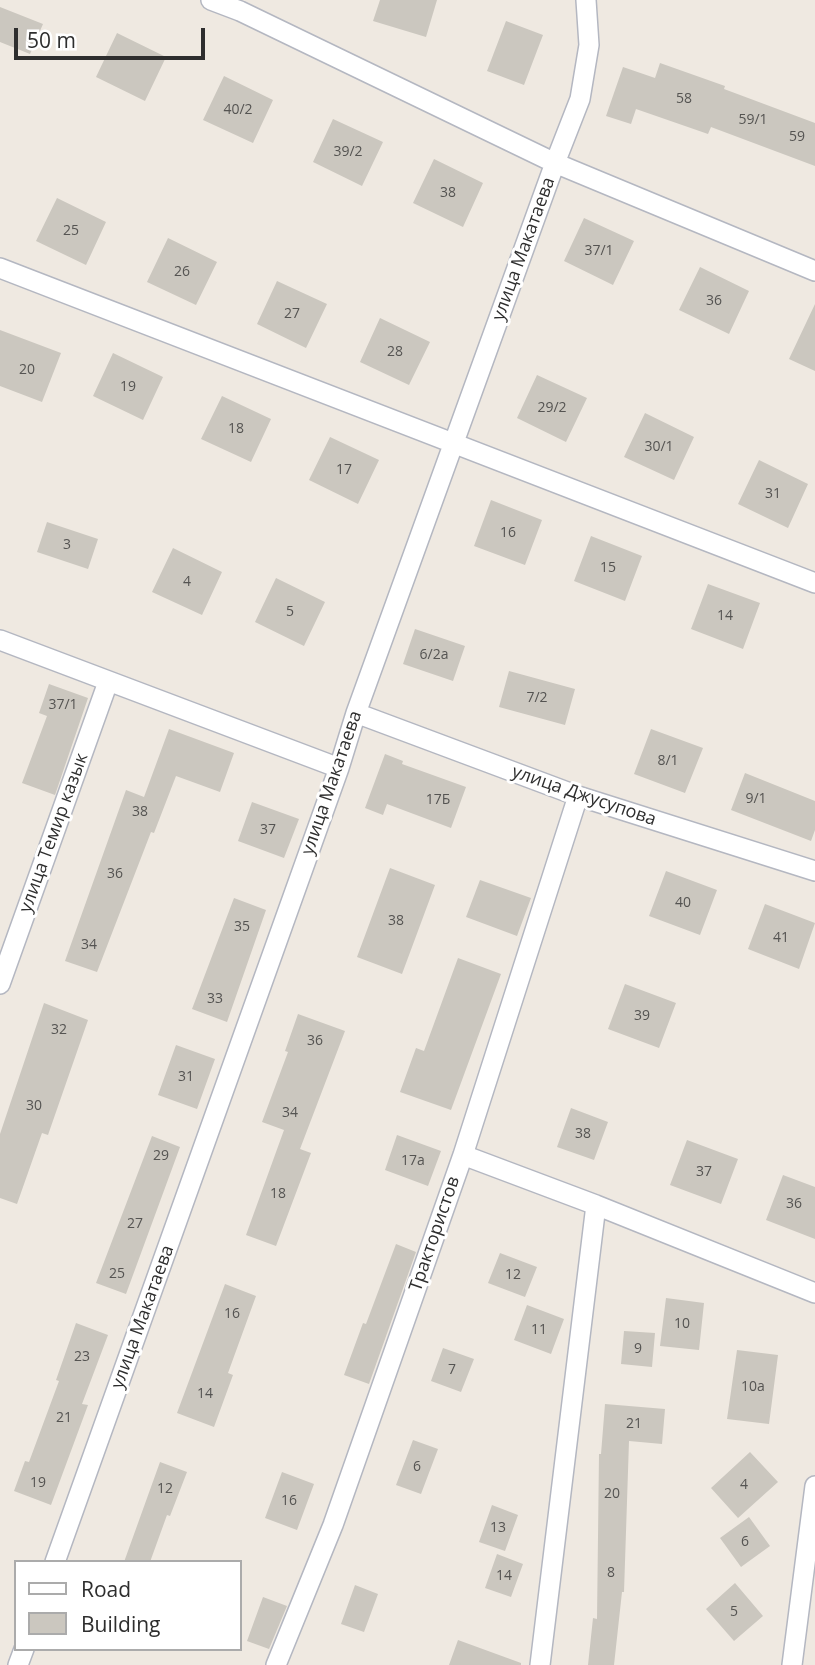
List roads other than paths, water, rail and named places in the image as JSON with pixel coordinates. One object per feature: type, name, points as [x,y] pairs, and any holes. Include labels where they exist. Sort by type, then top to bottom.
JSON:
[{"type":"street","points":[[211,0],[240,11],[555,163],[815,271]]},
{"type":"street","name":"улица Макатаева","points":[[56,1560],[339,768],[356,713],[580,99],[589,45],[586,0]]},
{"type":"street","points":[[0,268],[815,583]]},
{"type":"street","points":[[0,640],[339,768]]},
{"type":"street","name":"улица Темир казык","points":[[0,984],[108,682]]},
{"type":"street","name":"улица Джусупова","points":[[356,713],[578,796],[815,871]]},
{"type":"street","name":"Трактористов","points":[[276,1665],[333,1525],[463,1155],[578,796]]},
{"type":"street","points":[[463,1155],[815,1293]]},
{"type":"street","points":[[540,1665],[596,1205]]},
{"type":"street","points":[[792,1665],[815,1486]]}]
